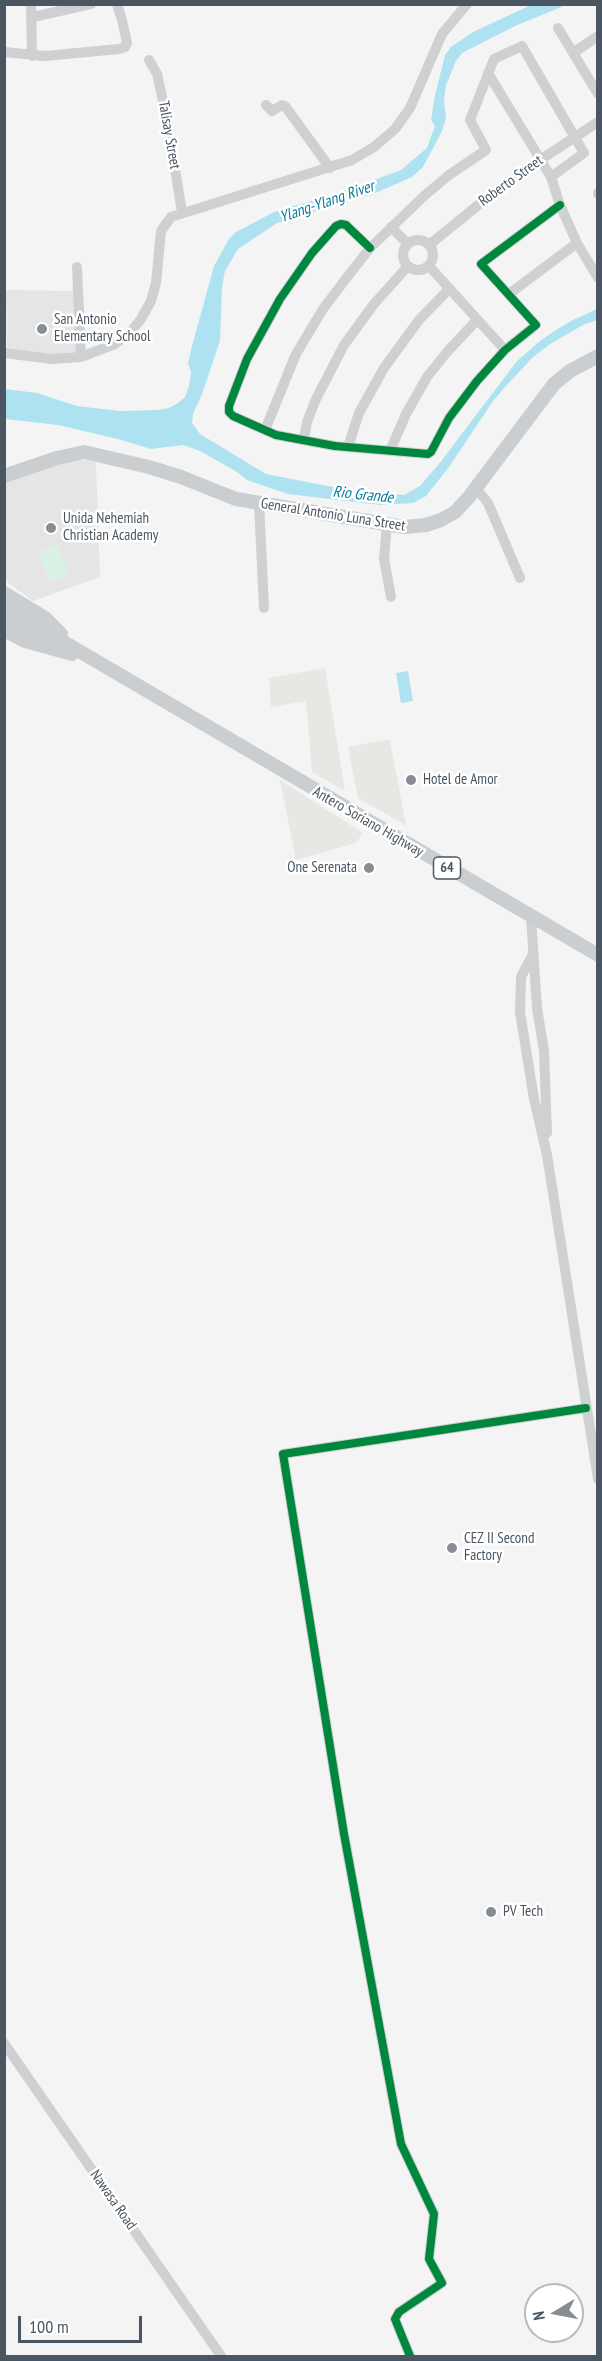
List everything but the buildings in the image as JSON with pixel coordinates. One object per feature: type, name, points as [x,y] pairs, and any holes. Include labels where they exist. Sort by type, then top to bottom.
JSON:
[{"type":"main road","name":"General Antonio Luna Street","points":[[4,476],[57,458],[84,452],[150,467],[232,498],[387,524],[415,526],[441,520],[455,512],[476,488],[554,384],[570,371],[597,356]]},
{"type":"main road","points":[[4,593],[45,618],[74,651]]},
{"type":"main road","name":"Antero Soriano Highway","points":[[4,607],[74,651]]},
{"type":"main road","name":"Antero Soriano Highway","points":[[4,618],[141,685],[288,775],[597,955]]},
{"type":"main road","points":[[4,630],[25,641],[74,651]]},
{"type":"street","points":[[31,4],[32,56]]},
{"type":"street","points":[[33,17],[91,4]]},
{"type":"street","points":[[4,52],[32,56],[74,54],[125,47],[127,43],[117,4]]},
{"type":"street","points":[[4,353],[52,359],[81,357],[115,344],[141,319],[151,301],[156,283],[161,231],[171,217],[330,168],[352,160],[374,147],[395,129],[410,108],[442,34],[467,4]]},
{"type":"street","points":[[558,28],[594,81],[597,94]]},
{"type":"street","points":[[573,53],[597,36]]},
{"type":"street","points":[[264,430],[296,354],[323,309],[370,248],[449,175],[486,150],[470,120],[494,59],[522,46],[584,153],[550,177]]},
{"type":"street","name":"Talisay Street","points":[[149,60],[157,74],[182,212]]},
{"type":"street","points":[[488,73],[550,177],[577,243],[597,278]]},
{"type":"street","points":[[266,105],[272,111],[285,106],[330,168]]},
{"type":"street","name":"Roberto Street","points":[[429,245],[482,202],[597,122]]},
{"type":"street","points":[[370,248],[346,225],[336,226],[295,276],[263,326],[229,406],[229,412],[233,416],[276,435],[348,447],[428,454],[463,398],[505,350],[536,325],[482,264],[560,205]]},
{"type":"street","points":[[391,227],[408,244]]},
{"type":"street","points":[[417,240],[429,245],[433,257],[429,266],[420,270],[408,266],[403,257],[408,244],[417,240]]},
{"type":"street","points":[[509,294],[577,243]]},
{"type":"street","points":[[304,439],[307,422],[316,399],[344,345],[374,304],[408,266]]},
{"type":"street","points":[[429,266],[505,350]]},
{"type":"street","points":[[77,267],[81,357]]},
{"type":"street","points":[[348,447],[359,413],[384,368],[419,320],[449,289]]},
{"type":"street","points":[[390,451],[401,424],[427,377],[477,320]]},
{"type":"street","points":[[476,488],[488,504],[520,578]]},
{"type":"street","points":[[259,503],[264,608]]},
{"type":"street","points":[[387,524],[384,559],[392,597]]},
{"type":"street","points":[[531,917],[537,1008],[544,1051],[547,1097],[546,1155]]},
{"type":"street","points":[[533,954],[521,976],[520,1012],[546,1155],[597,1479]]},
{"type":"street","points":[[410,2356],[395,2319],[399,2312],[442,2283],[429,2259],[434,2214],[400,2138],[344,1834],[283,1454],[586,1408]]},
{"type":"street","name":"Nawasa Road","points":[[5,2044],[221,2356]]},
{"type":"shaded area","name":"San Antonio Elementary School","points":[[6,290],[77,291],[78,355],[47,356],[7,349]]},
{"type":"shaded area","name":"Unida Nehemiah Christian Academy","points":[[78,459],[96,462],[100,577],[33,601],[7,582],[4,575],[4,482]]},
{"type":"shaded area","points":[[325,668],[345,791],[312,772],[306,701],[271,707],[269,678]]},
{"type":"shaded area","points":[[390,739],[406,825],[358,798],[348,747]]},
{"type":"shaded area","points":[[280,780],[363,833],[356,843],[296,860]]},
{"type":"green space","points":[[58,545],[69,574],[50,582],[39,552]]},
{"type":"water","points":[[531,5],[566,5],[515,26],[462,53],[446,85],[444,101],[446,118],[442,131],[423,167],[412,177],[373,194],[277,223],[238,249],[225,271],[222,287],[220,341],[193,414],[192,423],[200,434],[266,474],[343,489],[404,495],[420,486],[439,464],[517,361],[556,330],[597,309],[597,320],[585,324],[550,344],[532,358],[506,386],[426,496],[413,503],[380,505],[288,494],[247,480],[200,451],[183,445],[151,449],[58,425],[5,419],[5,389],[37,393],[77,406],[120,411],[159,410],[178,403],[185,397],[189,386],[191,372],[188,363],[214,266],[229,239],[236,232],[274,212],[350,189],[401,170],[427,148],[435,126],[431,120],[435,95],[445,55],[451,47],[473,32]]},
{"type":"water","points":[[408,671],[413,701],[401,703],[396,673]]},
{"type":"cycle path","points":[[370,248],[346,225],[341,224],[336,226],[312,253],[280,299],[247,359],[229,406],[229,412],[233,416],[276,435],[335,446],[428,454],[449,418],[477,381],[505,350],[536,325],[481,264],[560,205]]},
{"type":"cycle path","points":[[410,2356],[395,2319],[399,2312],[442,2283],[429,2259],[434,2214],[401,2144],[344,1834],[283,1454],[586,1408]]},
{"type":"place","name":"San Antonio Elementary School","points":[[42,329]]},
{"type":"place","name":"Unida Nehemiah Christian Academy","points":[[51,528]]},
{"type":"place","name":"Hotel de Amor","points":[[411,780]]},
{"type":"place","name":"One Serenata","points":[[369,868]]},
{"type":"place","name":"CEZ II Second Factory","points":[[452,1548]]},
{"type":"place","name":"PV Tech","points":[[491,1912]]},
{"type":"water label","name":"Ylang-Ylang River","points":[[327,202]]},
{"type":"water label","name":"Rio Grande","points":[[363,495]]}]
